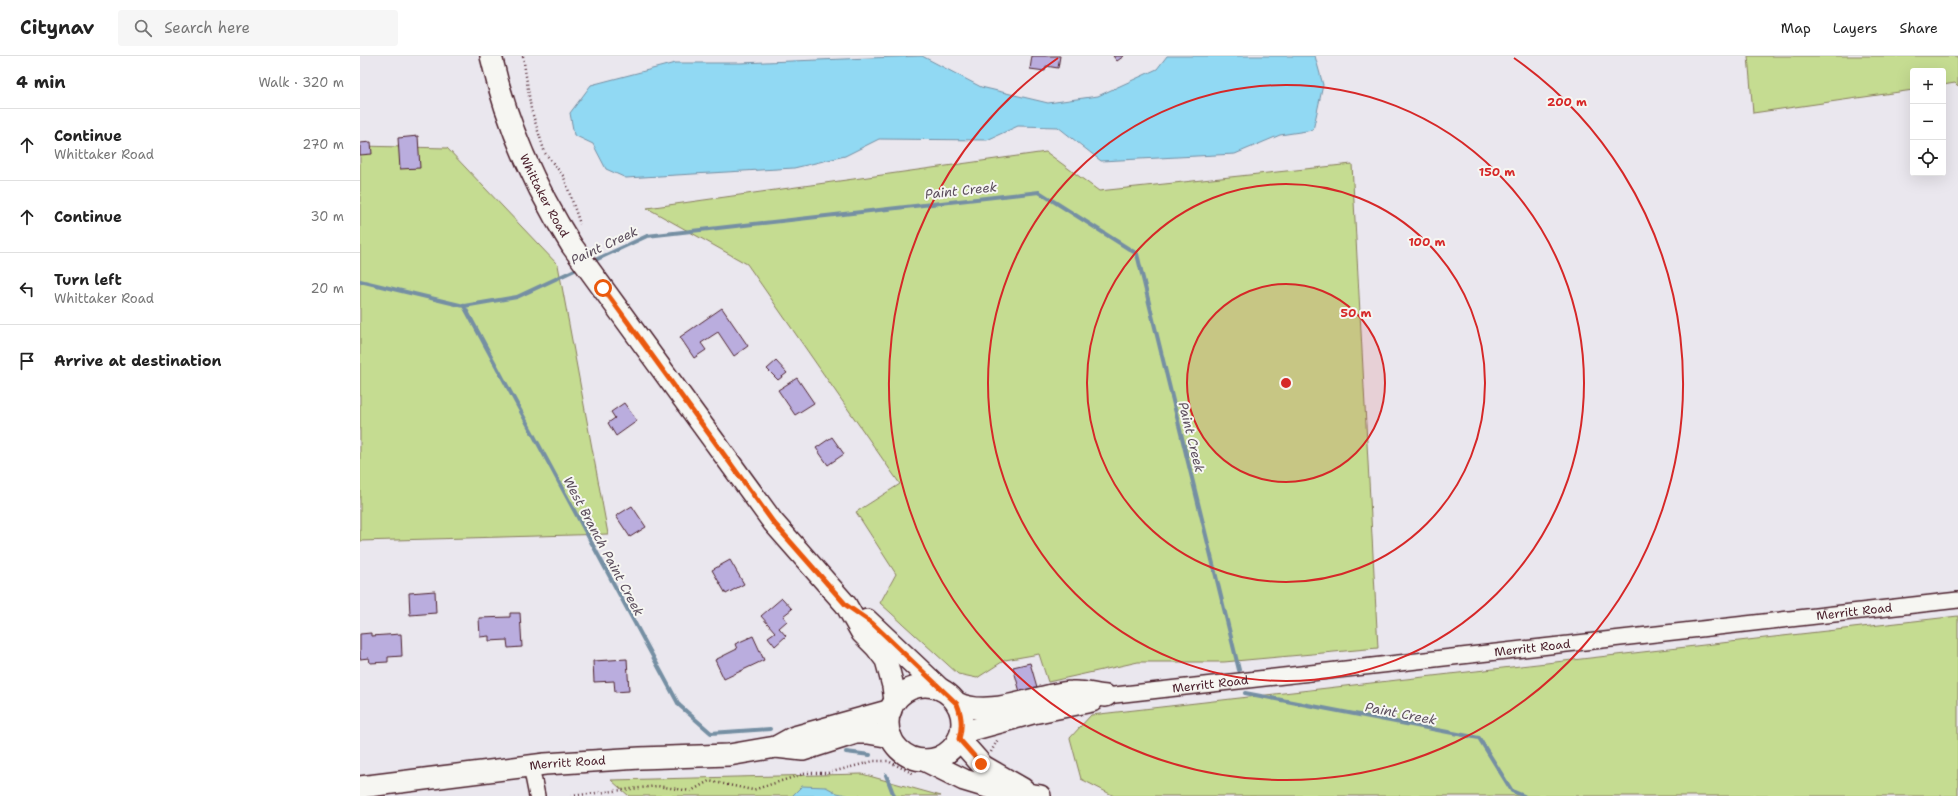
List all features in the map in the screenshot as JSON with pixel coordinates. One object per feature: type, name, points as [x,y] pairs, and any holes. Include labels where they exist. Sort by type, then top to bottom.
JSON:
[{"type":"main road","name":"Whittaker Road","points":[[491,56],[497,82],[517,141],[547,206],[577,238],[603,288],[773,522],[846,605],[862,633],[886,660],[892,680],[893,705]]},
{"type":"main road","name":"Whittaker Road","points":[[846,605],[872,623],[940,689]]},
{"type":"main road","points":[[921,768],[945,755],[953,748],[960,736],[961,713],[957,704],[950,695],[931,686],[920,686],[902,694],[893,705],[888,719],[891,738],[896,747],[904,754],[914,758],[921,768],[997,790],[1035,795]]},
{"type":"main road","name":"Merritt Road","points":[[957,704],[972,708],[988,709],[1047,695],[1073,692],[1106,696]]},
{"type":"main road","name":"Merritt Road","points":[[960,736],[1033,713],[1083,704],[1106,696]]},
{"type":"main road","name":"Merritt Road","points":[[776,747],[794,736],[893,705]]},
{"type":"main road","name":"Merritt Road","points":[[360,787],[531,766],[640,758],[729,755],[776,747],[803,750],[856,734],[868,733],[891,738]]},
{"type":"main road","points":[[960,736],[984,766],[1035,795]]},
{"type":"street","name":"Merritt Road","points":[[1106,696],[1958,600]]},
{"type":"street","points":[[531,766],[537,796]]},
{"type":"path","points":[[523,56],[531,109],[545,153],[564,178],[577,238]]},
{"type":"path","points":[[990,754],[998,742],[998,737]]},
{"type":"path","points":[[572,796],[657,786],[691,791],[709,782],[753,790],[807,773],[828,773],[874,761],[888,761],[921,768]]},
{"type":"green space","points":[[1748,56],[1958,56],[1958,86],[1955,83],[1946,84],[1946,68],[1910,68],[1910,90],[1753,113]]},
{"type":"green space","points":[[360,146],[447,148],[558,265],[608,534],[360,541]]},
{"type":"green space","points":[[1046,152],[1099,191],[1352,164],[1378,648],[1224,662],[1138,662],[1048,682],[1039,654],[1005,660],[977,678],[958,674],[880,603],[896,574],[856,512],[900,484],[747,264],[647,208]]},
{"type":"green space","points":[[1958,616],[1958,796],[1114,796],[1081,779],[1070,738],[1091,715]]},
{"type":"green space","points":[[862,774],[941,796],[629,796],[611,780]]},
{"type":"water","points":[[922,56],[981,87],[1048,103],[1098,96],[1157,69],[1167,56],[1315,56],[1323,85],[1313,130],[1280,135],[1235,154],[1101,161],[1058,127],[1018,126],[987,140],[879,139],[845,156],[794,168],[626,178],[606,169],[593,144],[574,135],[570,113],[591,85],[675,63],[740,63]]},
{"type":"water","points":[[802,786],[826,787],[837,793],[851,796],[792,796]]},
{"type":"building","points":[[1032,56],[1060,56],[1058,68],[1046,66],[1045,71],[1030,69]]},
{"type":"building","points":[[1113,56],[1124,56],[1117,61]]},
{"type":"building","points":[[418,136],[420,168],[400,169],[398,138]]},
{"type":"building","points":[[371,142],[372,154],[360,155],[360,143]]},
{"type":"building","points":[[722,308],[748,346],[734,356],[718,332],[701,343],[706,350],[694,358],[680,337]]},
{"type":"building","points":[[776,361],[787,373],[778,380],[767,369]]},
{"type":"building","points":[[797,378],[814,403],[795,415],[778,390]]},
{"type":"building","points":[[624,403],[637,421],[616,436],[608,423],[615,418],[611,412]]},
{"type":"building","points":[[832,437],[844,454],[828,465],[816,448]]},
{"type":"building","points":[[632,506],[646,527],[630,537],[616,516]]},
{"type":"building","points":[[730,560],[744,584],[726,594],[712,570]]},
{"type":"building","points":[[435,591],[436,613],[410,615],[409,593]]},
{"type":"building","points":[[782,598],[792,609],[783,616],[787,621],[779,628],[786,636],[775,646],[768,637],[775,632],[761,616]]},
{"type":"building","points":[[510,613],[520,613],[522,647],[508,648],[507,640],[489,641],[489,636],[480,637],[479,618],[510,617]]},
{"type":"building","points":[[371,633],[371,636],[401,634],[402,656],[388,657],[388,662],[370,663],[369,658],[360,659],[360,634]]},
{"type":"building","points":[[753,636],[764,660],[724,679],[715,660],[737,649],[735,644]]},
{"type":"building","points":[[627,659],[629,691],[615,692],[614,681],[594,682],[593,661]]},
{"type":"building","points":[[1030,663],[1037,687],[1020,692],[1013,667]]},
{"type":"waterway","name":"Paint Creek","points":[[591,262],[647,236],[1039,192],[1137,254],[1239,670]]},
{"type":"waterway","name":"Paint Creek","points":[[360,281],[464,306],[517,297],[579,268]]},
{"type":"waterway","name":"West Branch Paint Creek","points":[[464,306],[679,705],[711,733],[770,729]]},
{"type":"waterway","name":"Paint Creek","points":[[1245,693],[1479,738],[1512,791],[1524,796]]},
{"type":"waterway","name":"West Branch Paint Creek","points":[[846,752],[870,755]]},
{"type":"waterway","name":"West Branch Paint Creek","points":[[886,775],[894,796]]},
{"type":"route","points":[[603,288],[773,522],[846,605],[872,623],[940,689],[950,695],[957,704],[961,713],[962,723],[959,739],[981,764]]}]
